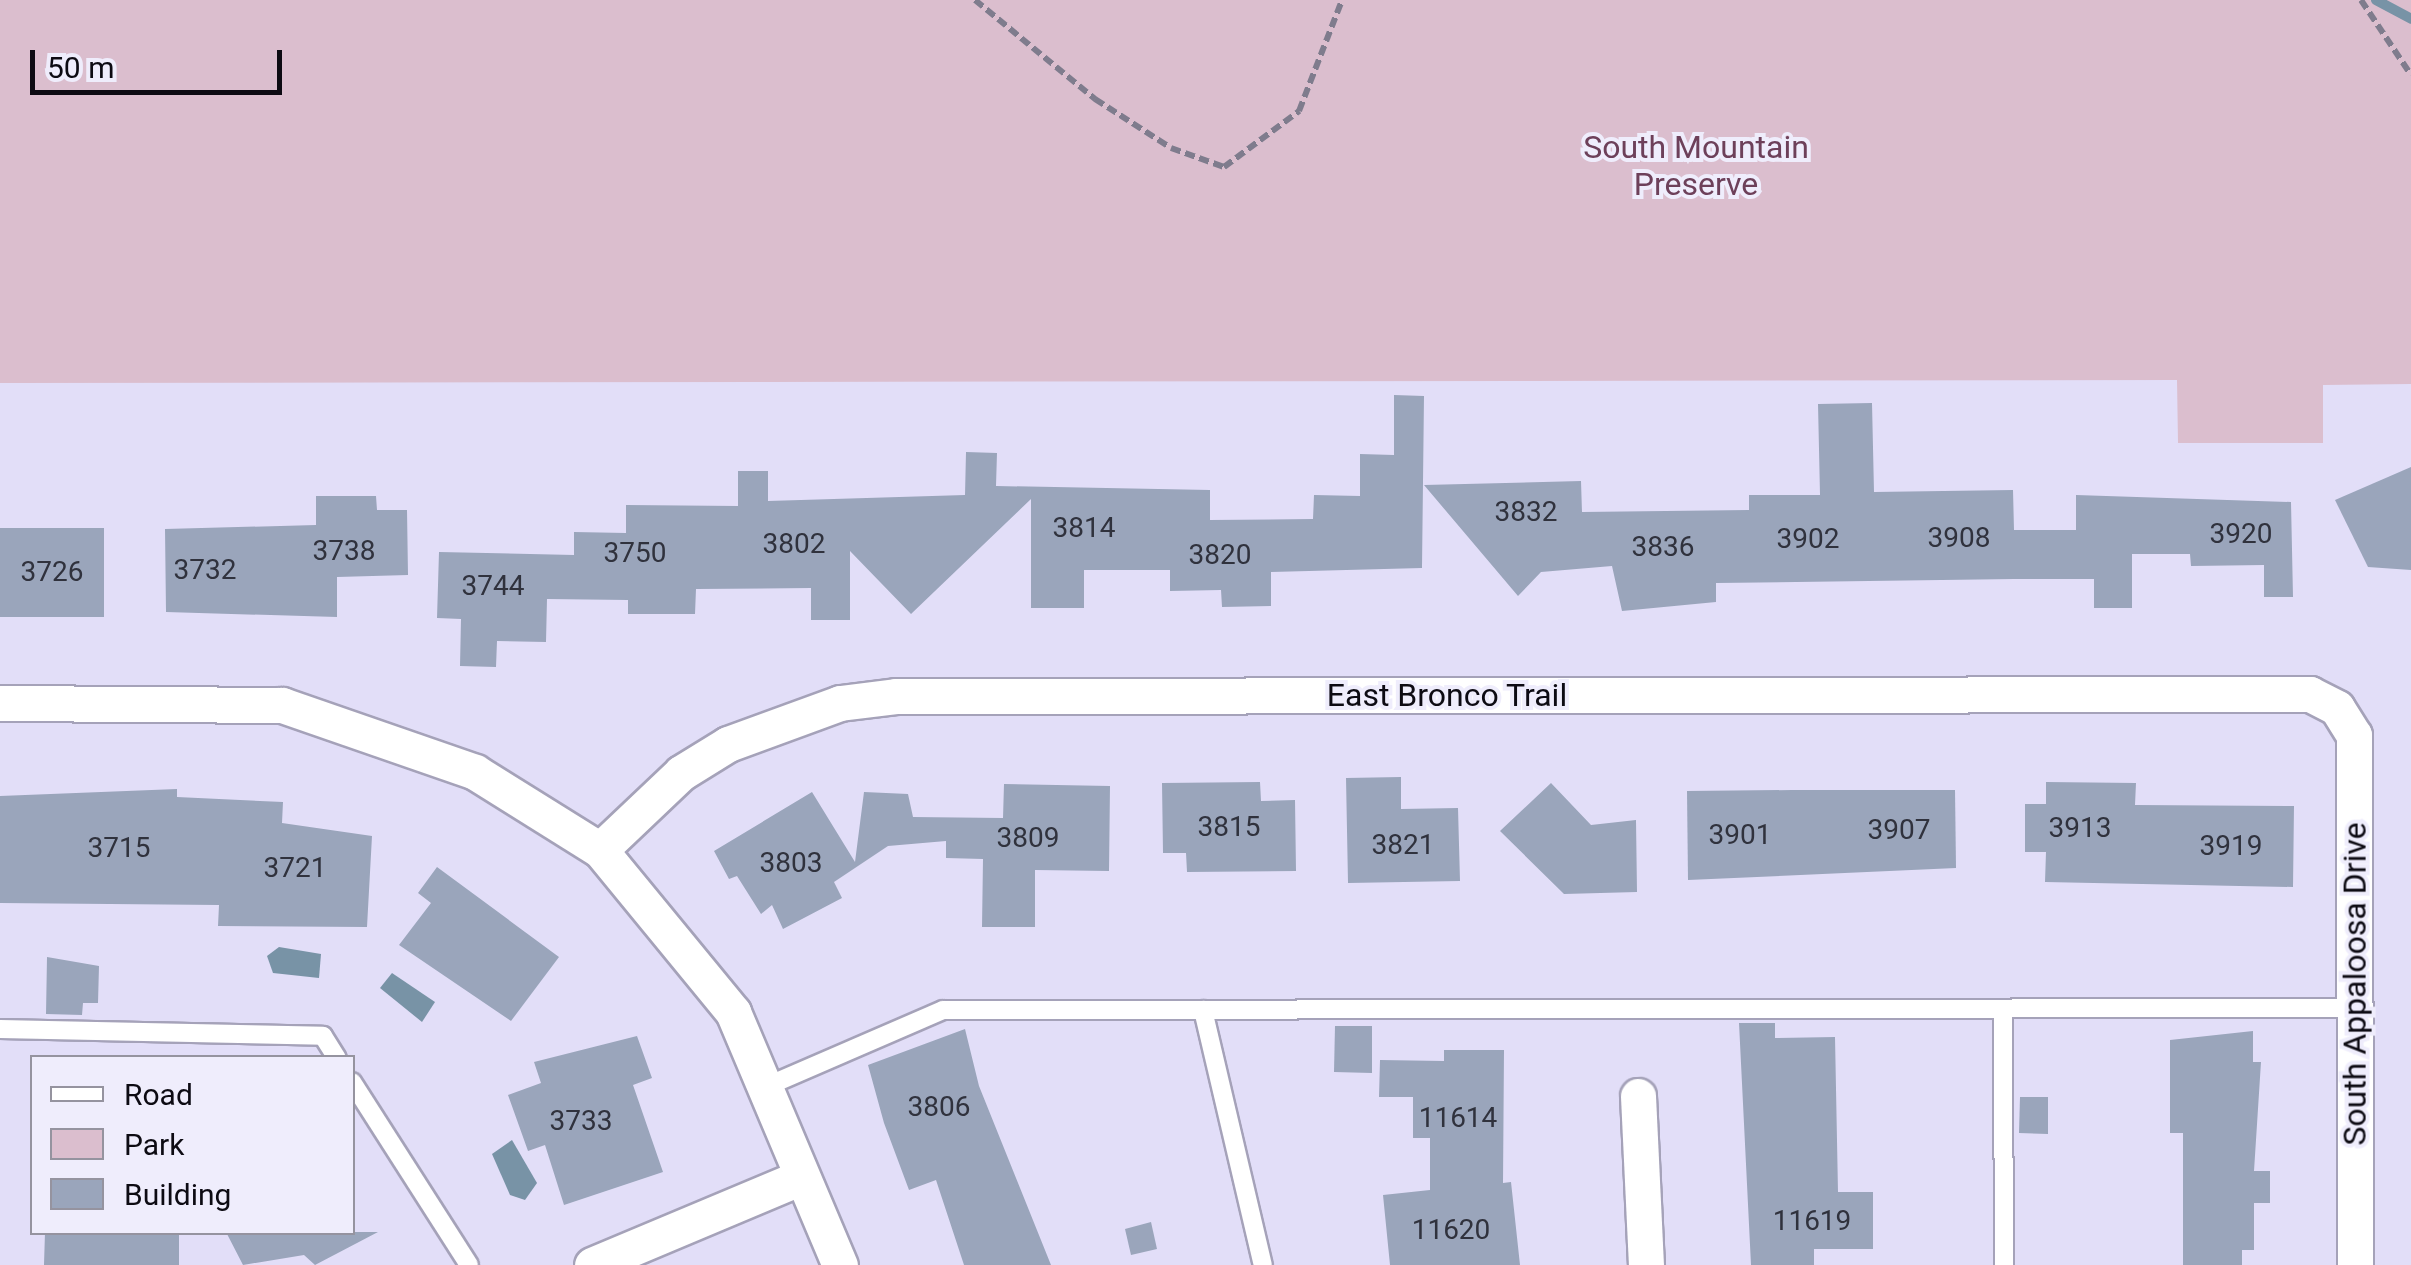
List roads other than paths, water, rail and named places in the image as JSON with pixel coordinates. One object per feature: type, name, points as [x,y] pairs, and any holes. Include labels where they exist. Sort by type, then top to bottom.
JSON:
[{"type":"street","name":"East Bronco Trail","points":[[600,850],[681,773],[728,744],[840,703],[896,696],[2310,694],[2337,708]]},
{"type":"street","points":[[0,703],[282,705],[475,772],[600,850],[732,1012],[840,1265]]},
{"type":"street","name":"South Appaloosa Drive","points":[[2337,708],[2354,735],[2355,1265]]},
{"type":"street","points":[[1638,1096],[1646,1265]]},
{"type":"street","points":[[592,1265],[801,1178]]},
{"type":"lane","points":[[762,1088],[942,1010],[2355,1008]]},
{"type":"lane","points":[[1203,1010],[1264,1265]]},
{"type":"lane","points":[[2003,1010],[2004,1265]]},
{"type":"lane","points":[[0,1029],[323,1036],[335,1055]]},
{"type":"lane","points":[[355,1087],[469,1265]]},
{"type":"water","points":[[279,947],[321,954],[319,978],[273,973],[267,956]]},
{"type":"water","points":[[392,973],[435,1002],[422,1022],[380,988]]},
{"type":"water","points":[[512,1140],[537,1183],[525,1200],[510,1195],[492,1154]]},
{"type":"waterway","points":[[2376,0],[2411,19]]},
{"type":"park label","name":"South Mountain Preserve","points":[[1696,166]]}]
